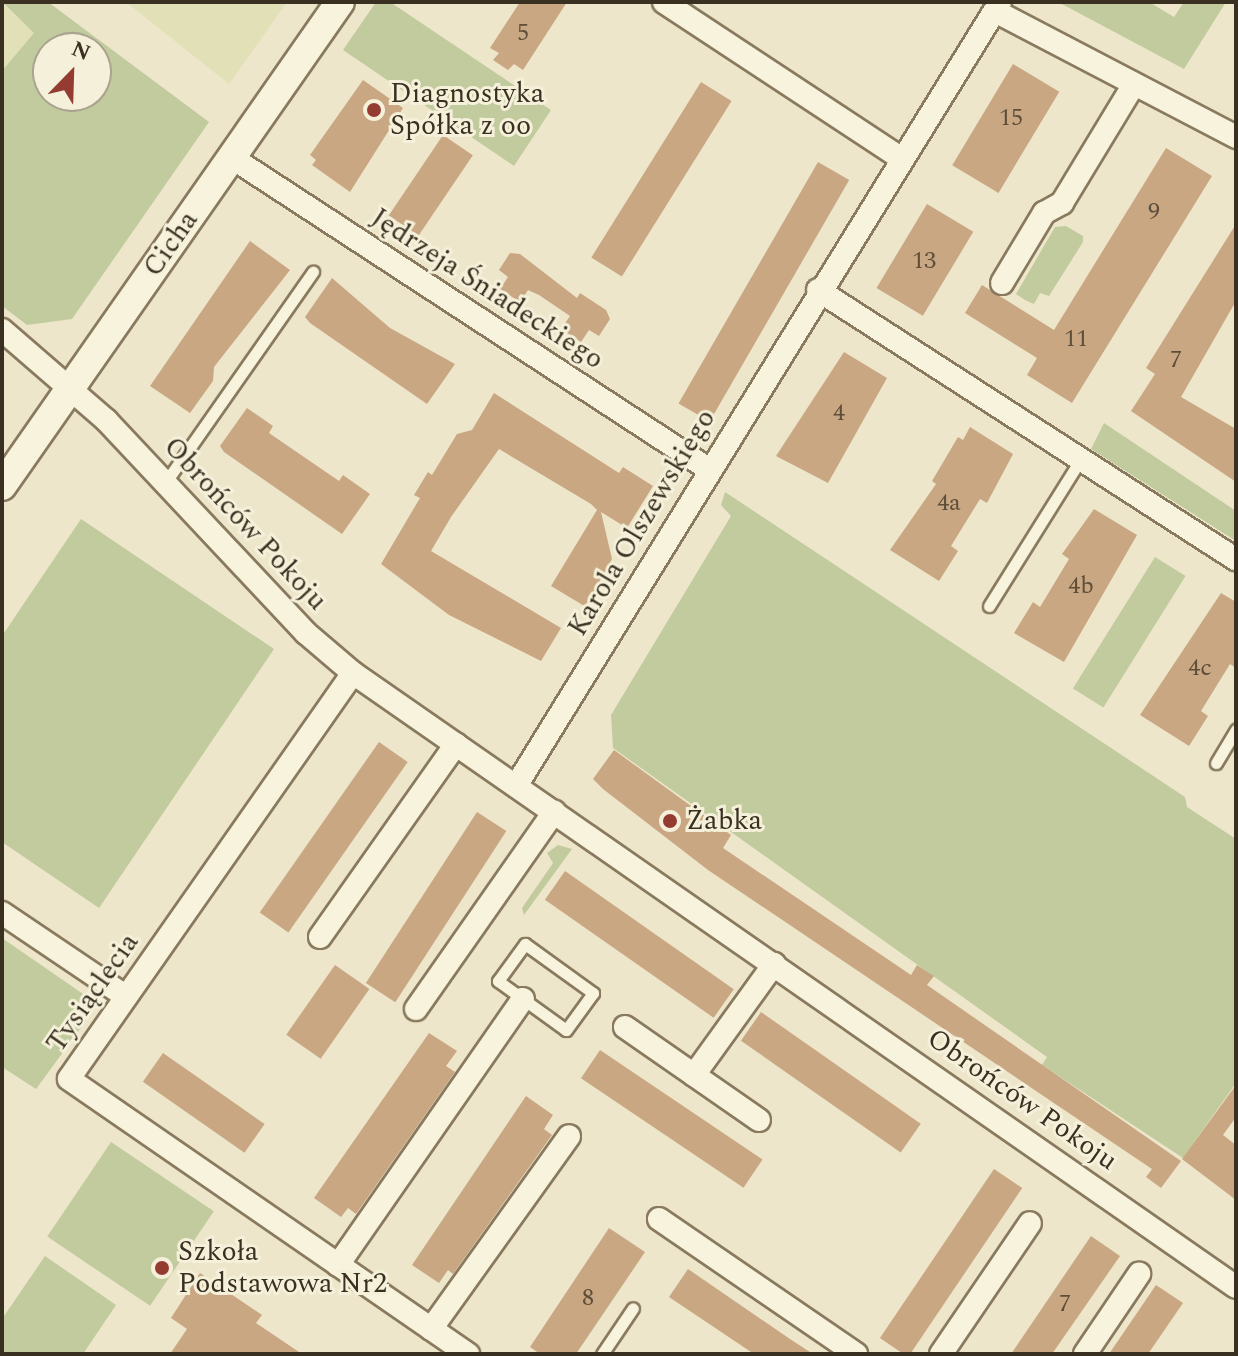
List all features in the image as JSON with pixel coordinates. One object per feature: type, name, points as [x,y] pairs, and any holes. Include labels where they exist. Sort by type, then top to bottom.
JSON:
[{"type":"street","name":"Cicha","points":[[2,486],[340,2]]},
{"type":"street","points":[[664,2],[901,158]]},
{"type":"street","points":[[997,6],[1134,84],[1236,137]]},
{"type":"street","name":"Karola Olszewskiego","points":[[516,786],[818,290],[997,6]]},
{"type":"street","points":[[1002,283],[1044,213],[1062,203],[1134,84]]},
{"type":"street","name":"Jędrzeja Śniadeckiego","points":[[231,157],[710,470]]},
{"type":"street","points":[[818,290],[1236,559]]},
{"type":"street","name":"Obrońców Pokoju","points":[[2,330],[72,388],[306,633],[353,673],[1236,1287]]},
{"type":"street","name":"Tysiąclecia","points":[[353,673],[69,1079],[468,1354]]},
{"type":"street","points":[[320,937],[456,744]]},
{"type":"street","points":[[416,1009],[554,812]]},
{"type":"street","points":[[2,913],[125,996]]},
{"type":"street","points":[[694,1075],[774,964]]},
{"type":"street","points":[[338,1265],[523,999]]},
{"type":"street","points":[[625,1027],[759,1120]]},
{"type":"street","points":[[431,1329],[569,1136]]},
{"type":"street","points":[[659,1219],[856,1354]]},
{"type":"street","points":[[941,1354],[1030,1223]]},
{"type":"street","points":[[1085,1354],[1139,1274]]},
{"type":"lane","points":[[165,483],[313,272]]},
{"type":"lane","points":[[989,606],[1081,459]]},
{"type":"lane","points":[[1216,763],[1236,730]]},
{"type":"lane","points":[[525,944],[593,993],[566,1030],[523,999],[498,981],[525,944]]},
{"type":"lane","points":[[602,1354],[633,1308]]},
{"type":"shaded area","points":[[126,2],[287,2],[229,84]]},
{"type":"shaded area","points":[[2,4],[34,32],[2,71]]},
{"type":"green space","points":[[2,2],[48,2],[88,32],[33,32]]},
{"type":"green space","points":[[376,2],[390,2],[551,110],[514,166],[343,50]]},
{"type":"green space","points":[[1058,2],[1149,2],[1174,17],[1184,2],[1226,2],[1184,69]]},
{"type":"green space","points":[[32,35],[32,112],[112,112],[112,50],[209,122],[72,319],[27,325],[2,306],[2,71]]},
{"type":"green space","points":[[1066,226],[1083,236],[1083,242],[1049,296],[1040,293],[1034,304],[1025,300],[1016,294],[1055,227]]},
{"type":"green space","points":[[1104,423],[1236,511],[1236,541],[1091,449]]},
{"type":"green space","points":[[725,492],[1185,797],[1187,807],[1236,839],[1236,1083],[1183,1158],[1042,1065],[1047,1057],[613,748],[611,715],[731,516],[721,505]]},
{"type":"green space","points":[[81,519],[274,649],[99,908],[2,842],[2,636]]},
{"type":"green space","points":[[1155,557],[1186,576],[1103,708],[1073,688]]},
{"type":"green space","points":[[558,845],[572,849],[524,915],[522,908],[553,863],[547,853]]},
{"type":"green space","points":[[2,938],[86,996],[91,1014],[36,1089],[2,1067]]},
{"type":"green space","points":[[111,1142],[214,1211],[150,1306],[47,1237]]},
{"type":"green space","points":[[45,1256],[116,1305],[83,1354],[2,1354],[2,1319]]},
{"type":"building","points":[[520,2],[567,2],[523,70],[514,64],[508,70],[493,60],[499,53],[490,48]]},
{"type":"building","points":[[1013,64],[1059,92],[999,193],[952,165]]},
{"type":"building","points":[[363,80],[403,108],[350,192],[312,165],[316,160],[310,155]]},
{"type":"building","points":[[701,82],[732,101],[622,277],[591,258]]},
{"type":"building","points":[[443,135],[473,155],[419,236],[389,215]]},
{"type":"building","points":[[1166,148],[1212,176],[1072,403],[1027,375],[1037,358],[965,313],[982,285],[1054,330]]},
{"type":"building","points":[[818,162],[849,180],[710,422],[678,404]]},
{"type":"building","points":[[927,204],[973,232],[923,316],[877,288]]},
{"type":"building","points":[[1236,224],[1236,301],[1181,397],[1236,429],[1236,482],[1131,411],[1155,374],[1146,368]]},
{"type":"building","points":[[250,241],[290,270],[214,367],[213,381],[190,413],[150,386]]},
{"type":"building","points":[[510,253],[520,254],[577,298],[580,293],[606,310],[610,319],[599,336],[589,330],[581,342],[561,329],[570,316],[539,295],[528,290],[520,302],[500,289],[508,277],[499,270]]},
{"type":"building","points":[[332,278],[390,328],[455,364],[427,404],[305,317]]},
{"type":"building","points":[[844,352],[887,378],[828,483],[776,456]]},
{"type":"building","points":[[494,393],[619,473],[623,467],[653,486],[627,528],[601,512],[612,559],[586,607],[551,586],[597,510],[591,504],[499,449],[451,517],[431,551],[561,628],[541,661],[449,615],[381,564],[420,498],[414,495],[428,472],[432,475],[457,434],[472,430]]},
{"type":"building","points":[[247,408],[273,426],[269,433],[339,481],[343,475],[370,494],[342,534],[224,452],[220,446]]},
{"type":"building","points":[[970,427],[1013,454],[987,503],[980,499],[951,546],[958,551],[939,581],[890,550],[936,484],[932,481],[958,437],[963,440]]},
{"type":"building","points":[[1094,509],[1137,535],[1064,662],[1014,633],[1033,602],[1040,607],[1069,559],[1062,554]]},
{"type":"building","points":[[1221,593],[1236,602],[1236,668],[1230,664],[1201,711],[1208,716],[1189,746],[1140,715]]},
{"type":"building","points":[[379,742],[408,762],[288,932],[260,912]]},
{"type":"building","points":[[614,750],[731,835],[723,848],[911,975],[917,965],[934,976],[927,985],[1181,1161],[1161,1188],[1146,1177],[1152,1169],[708,870],[603,789],[593,779]]},
{"type":"building","points":[[477,812],[506,831],[395,1002],[366,983]]},
{"type":"building","points":[[565,871],[734,989],[714,1018],[545,900]]},
{"type":"building","points":[[335,965],[369,989],[321,1059],[286,1035]]},
{"type":"building","points":[[761,1012],[921,1124],[901,1153],[741,1041]]},
{"type":"building","points":[[429,1033],[457,1051],[446,1066],[455,1072],[356,1214],[348,1208],[341,1217],[314,1198]]},
{"type":"building","points":[[600,1050],[762,1160],[743,1188],[581,1078]]},
{"type":"building","points":[[163,1053],[265,1124],[244,1153],[143,1082]]},
{"type":"building","points":[[1236,1085],[1236,1117],[1223,1135],[1236,1145],[1236,1200],[1182,1159]]},
{"type":"building","points":[[526,1096],[553,1115],[544,1129],[552,1135],[453,1274],[448,1270],[439,1283],[412,1265]]},
{"type":"building","points":[[994,1169],[1022,1188],[910,1354],[903,1354],[880,1338]]},
{"type":"building","points":[[609,1228],[645,1252],[576,1354],[540,1354],[530,1347]]},
{"type":"building","points":[[1091,1236],[1120,1256],[1052,1354],[1011,1354]]},
{"type":"building","points":[[688,1269],[813,1354],[754,1354],[669,1297]]},
{"type":"building","points":[[200,1273],[262,1315],[256,1323],[302,1354],[170,1354],[187,1329],[171,1318]]},
{"type":"building","points":[[1156,1285],[1183,1303],[1148,1354],[1109,1354]]},
{"type":"place","name":"Diagnostyka Spółka z oo","points":[[374,110]]},
{"type":"place","name":"Żabka","points":[[670,821]]},
{"type":"place","name":"Szkoła Podstawowa Nr2","points":[[162,1268]]}]
